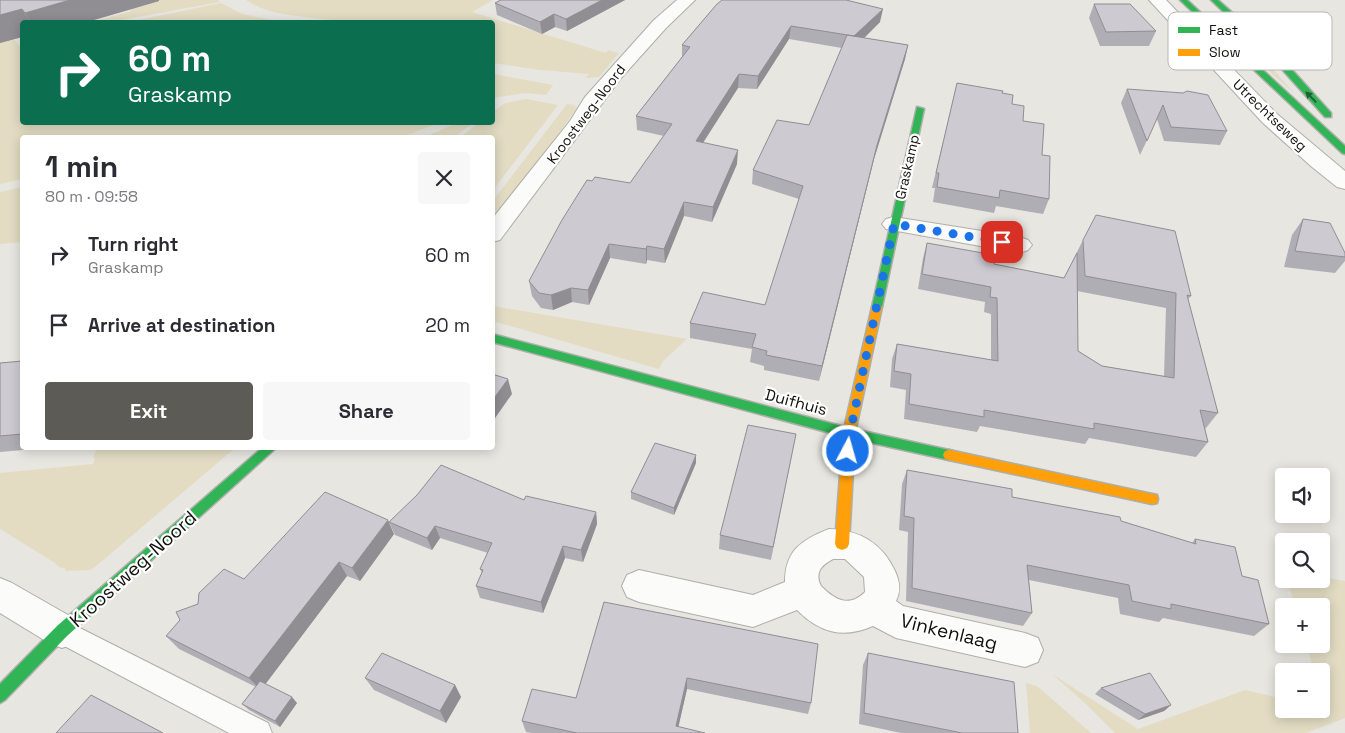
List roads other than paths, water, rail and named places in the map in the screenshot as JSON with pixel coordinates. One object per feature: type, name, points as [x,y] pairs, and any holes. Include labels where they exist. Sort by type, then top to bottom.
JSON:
[{"type":"street","name":"Kroostweg-Noord","points":[[495,231],[579,124],[592,101],[615,73],[660,24],[687,0]]},
{"type":"street","name":"Utrechtseweg","points":[[1157,0],[1169,12]]},
{"type":"street","name":"Utrechtseweg","points":[[1183,0],[1195,12]]},
{"type":"street","points":[[1214,0],[1227,12]]},
{"type":"street","name":"Utrechtseweg","points":[[1225,70],[1269,116],[1321,164],[1345,182]]},
{"type":"street","name":"Utrechtseweg","points":[[1257,70],[1345,151]]},
{"type":"street","points":[[1288,70],[1334,121]]},
{"type":"street","name":"Graskamp","points":[[850,433],[920,109]]},
{"type":"street","points":[[894,224],[1020,245]]},
{"type":"street","name":"Duifhuis","points":[[495,339],[850,433],[1152,499]]},
{"type":"street","points":[[842,544],[850,433]]},
{"type":"street","name":"Kroostweg-Noord","points":[[0,695],[62,631],[268,450]]},
{"type":"street","points":[[829,544],[842,544],[855,548],[875,563],[883,586],[881,597],[875,607],[864,614],[851,618],[837,617],[823,612],[811,602],[803,590],[800,578],[802,566],[808,556],[817,548],[829,544]]},
{"type":"street","points":[[639,586],[753,611],[803,590]]},
{"type":"street","points":[[0,594],[62,631]]},
{"type":"street","name":"Vinkenlaag","points":[[875,607],[896,621],[1026,650]]},
{"type":"lane","points":[[62,631],[258,733]]}]
